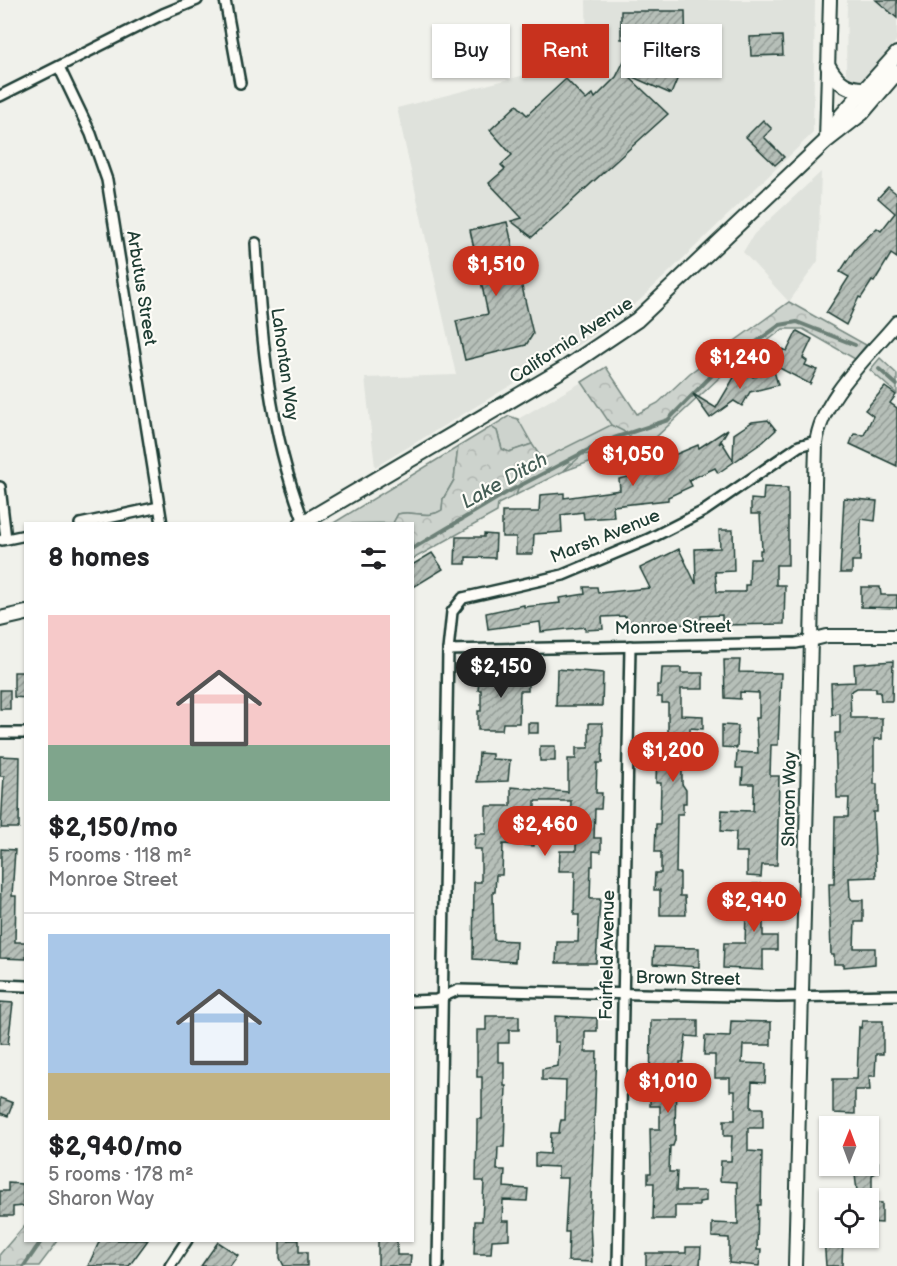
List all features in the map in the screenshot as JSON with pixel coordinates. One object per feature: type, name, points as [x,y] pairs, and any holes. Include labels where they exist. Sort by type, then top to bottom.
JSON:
[{"type":"main road","name":"California Avenue","points":[[826,141],[838,120],[897,54]]},
{"type":"main road","points":[[828,66],[841,83],[857,90],[867,90]]},
{"type":"main road","name":"California Avenue","points":[[305,522],[617,336],[657,303],[826,141],[862,112],[897,72]]},
{"type":"main road","points":[[0,619],[24,614]]},
{"type":"street","points":[[0,96],[197,0]]},
{"type":"street","points":[[225,0],[240,82]]},
{"type":"street","points":[[826,141],[830,0]]},
{"type":"street","name":"Arbutus Street","points":[[58,67],[92,134],[108,180],[162,522]]},
{"type":"street","name":"Lahontan Way","points":[[256,243],[266,381],[283,454],[303,522]]},
{"type":"street","points":[[816,441],[818,429],[831,402],[897,322]]},
{"type":"street","name":"Marsh Avenue","points":[[448,650],[450,620],[456,603],[470,595],[563,575],[649,539],[704,511],[799,446],[816,441]]},
{"type":"street","name":"Sharon Way","points":[[795,1266],[816,441]]},
{"type":"street","points":[[0,487],[3,540],[24,535]]},
{"type":"street","points":[[89,522],[159,507]]},
{"type":"street","name":"Monroe Street","points":[[448,650],[796,643],[827,636],[897,636]]},
{"type":"street","name":"Fairfield Avenue","points":[[618,1266],[630,645]]},
{"type":"street","points":[[438,1266],[448,650]]},
{"type":"street","points":[[0,733],[24,733]]},
{"type":"street","points":[[0,985],[24,986]]},
{"type":"street","name":"Brown Street","points":[[414,1001],[429,1001],[458,990],[802,996],[897,995]]},
{"type":"street","points":[[170,1266],[186,1242]]},
{"type":"shaded area","points":[[586,0],[815,0],[813,133],[640,300],[609,324],[588,339],[375,467],[365,378],[456,375],[397,108],[522,76],[522,78],[609,78],[609,24],[586,24]]},
{"type":"shaded area","points":[[847,0],[897,0],[897,40],[867,76],[860,80],[851,79],[846,73]]},
{"type":"shaded area","points":[[821,172],[818,261],[789,302],[743,252],[754,234]]},
{"type":"shaded area","points":[[582,382],[611,425],[542,459],[518,419]]},
{"type":"green space","points":[[789,302],[866,345],[855,359],[803,329],[783,329],[720,377],[655,438],[638,444],[623,431],[611,425],[582,382],[606,367],[637,414],[658,403],[690,373]]},
{"type":"green space","points":[[880,358],[897,374],[897,394],[870,370]]},
{"type":"green space","points":[[509,416],[518,419],[532,444],[509,452],[502,449],[497,431],[491,427]]},
{"type":"green space","points":[[611,425],[623,430],[638,444],[569,464],[564,471],[516,495],[525,468]]},
{"type":"green space","points":[[491,427],[497,431],[502,449],[509,452],[532,444],[542,459],[525,469],[516,495],[498,504],[497,512],[414,558],[414,522],[394,522],[398,514],[426,515],[442,510],[443,499],[454,480],[458,447]]},
{"type":"green space","points":[[458,447],[454,480],[443,499],[442,510],[426,515],[398,514],[394,522],[335,522]]},
{"type":"green space","points":[[603,452],[609,455],[564,471],[582,455]]},
{"type":"green space","points":[[24,1226],[24,1242],[57,1242],[39,1266],[0,1266],[0,1254]]},
{"type":"building","points":[[876,0],[897,0],[897,18]]},
{"type":"building","points":[[621,11],[685,11],[685,24],[621,24]]},
{"type":"building","points":[[782,36],[783,55],[751,56],[750,37]]},
{"type":"building","points":[[621,67],[621,78],[630,78],[668,114],[532,237],[511,221],[522,218],[489,183],[505,169],[501,165],[512,155],[490,130],[517,105],[527,115],[566,79],[586,100],[593,94],[595,98],[616,77]]},
{"type":"building","points":[[635,78],[678,78],[671,94]]},
{"type":"building","points":[[763,120],[772,129],[764,137],[784,157],[775,165],[746,137]]},
{"type":"building","points":[[888,187],[897,194],[897,258],[891,254],[874,282],[872,281],[861,298],[859,297],[846,325],[826,313],[849,277],[840,272],[855,249],[877,228],[881,231],[895,213],[878,198]]},
{"type":"building","points":[[507,222],[533,334],[526,345],[465,360],[456,321],[488,314],[470,230]]},
{"type":"building","points":[[797,331],[812,339],[803,358],[807,361],[805,365],[817,370],[810,384],[766,361],[773,348],[782,352],[783,349],[787,351]]},
{"type":"building","points":[[739,369],[753,377],[774,371],[778,385],[750,392],[742,406],[734,401],[710,418],[693,394],[716,408]]},
{"type":"building","points":[[885,387],[896,395],[890,403],[897,408],[897,466],[850,444],[854,434],[864,435],[873,416],[865,410]]},
{"type":"building","points":[[768,420],[776,430],[763,442],[718,473],[715,468],[689,480],[692,486],[668,497],[668,500],[613,506],[614,517],[584,519],[583,512],[561,515],[562,532],[534,534],[533,554],[516,554],[516,537],[502,537],[502,512],[539,512],[540,495],[564,493],[564,498],[620,490],[619,479],[671,468],[667,458],[698,445],[699,448],[728,429],[719,444],[722,442],[733,460],[734,434],[752,422]]},
{"type":"building","points":[[764,487],[788,488],[788,565],[776,565],[776,585],[785,585],[784,624],[722,625],[722,615],[701,616],[701,628],[687,628],[687,624],[646,628],[626,626],[626,616],[602,617],[603,629],[585,630],[585,627],[541,632],[540,622],[488,629],[486,613],[524,605],[524,607],[560,603],[559,598],[585,594],[584,587],[597,587],[598,593],[650,588],[640,568],[679,549],[696,584],[695,549],[720,548],[719,530],[733,530],[734,571],[715,572],[717,592],[745,592],[745,585],[749,585],[750,559],[760,559],[760,550],[762,550],[760,514],[751,514],[751,499],[763,500]]},
{"type":"building","points":[[844,498],[877,501],[875,521],[861,519],[860,561],[852,561],[852,573],[840,573]]},
{"type":"building","points":[[484,534],[496,535],[495,558],[466,557],[466,564],[455,564],[456,537],[484,537]]},
{"type":"building","points":[[432,553],[443,569],[414,587],[414,564]]},
{"type":"building","points":[[861,587],[880,587],[881,595],[897,595],[897,608],[861,607]]},
{"type":"building","points":[[724,660],[740,660],[739,672],[781,673],[778,745],[771,745],[770,776],[779,776],[777,865],[762,865],[761,877],[747,876],[747,852],[735,852],[736,832],[721,831],[722,810],[753,811],[754,784],[742,784],[743,768],[736,768],[737,752],[758,753],[756,718],[759,718],[759,693],[740,692],[740,699],[725,698]]},
{"type":"building","points":[[893,661],[892,701],[881,701],[880,692],[876,692],[876,688],[857,688],[850,692],[851,718],[882,718],[882,739],[874,739],[874,784],[877,784],[877,812],[873,812],[876,877],[849,878],[850,897],[852,900],[863,900],[863,922],[855,922],[854,948],[875,948],[875,964],[844,967],[844,964],[834,964],[834,955],[831,955],[829,884],[834,884],[835,817],[848,817],[849,798],[837,798],[835,733],[840,733],[840,714],[832,715],[831,683],[855,682],[854,664]]},
{"type":"building","points":[[662,668],[681,668],[681,673],[703,673],[703,689],[681,689],[681,715],[703,716],[703,729],[690,728],[690,757],[682,757],[682,784],[686,790],[686,803],[683,803],[683,814],[677,814],[676,873],[680,873],[680,896],[685,896],[686,915],[660,915],[660,890],[654,890],[655,873],[661,873],[661,852],[655,852],[656,824],[660,824],[661,783],[656,783],[657,738],[666,738],[668,732],[668,703],[662,703],[662,697],[657,697],[657,685],[661,685]]},
{"type":"building","points":[[557,669],[603,673],[602,706],[556,706]]},
{"type":"building","points":[[14,672],[24,672],[24,698],[14,697]]},
{"type":"building","points":[[480,672],[528,672],[528,691],[520,691],[519,723],[503,723],[502,730],[478,730],[478,711],[481,711],[481,690],[478,690]]},
{"type":"building","points":[[0,690],[10,690],[10,709],[0,709]]},
{"type":"building","points":[[528,723],[538,723],[538,733],[528,733]]},
{"type":"building","points":[[589,723],[602,723],[603,729],[602,763],[597,763],[596,793],[602,793],[601,809],[595,809],[594,838],[601,838],[601,852],[593,851],[590,899],[600,899],[596,963],[556,963],[557,942],[578,942],[579,915],[574,915],[575,871],[559,871],[560,851],[576,851],[576,832],[570,831],[571,801],[535,801],[535,809],[520,808],[520,835],[534,835],[534,846],[503,844],[502,875],[496,875],[495,892],[493,892],[494,940],[516,941],[515,962],[473,959],[474,882],[481,882],[481,849],[474,849],[475,834],[486,834],[486,806],[511,806],[511,787],[568,792],[568,759],[576,759],[576,748],[589,748]]},
{"type":"building","points":[[722,725],[738,726],[737,748],[722,747]]},
{"type":"building","points":[[540,746],[555,746],[555,761],[540,761]]},
{"type":"building","points":[[479,753],[492,754],[492,759],[510,760],[508,781],[477,782]]},
{"type":"building","points":[[0,756],[20,757],[19,828],[1,828],[4,776],[0,776]]},
{"type":"building","points":[[1,849],[15,850],[12,896],[16,896],[15,942],[24,942],[24,959],[0,958]]},
{"type":"building","points":[[753,884],[777,884],[774,914],[763,914],[763,936],[777,936],[777,950],[763,950],[763,970],[723,968],[724,943],[745,943],[746,914],[752,914]]},
{"type":"building","points":[[654,947],[699,948],[699,967],[653,964]]},
{"type":"building","points":[[0,1002],[13,1003],[8,1044],[0,1044]]},
{"type":"building","points":[[486,1016],[519,1016],[519,1030],[509,1030],[509,1043],[498,1043],[498,1062],[504,1062],[504,1086],[506,1086],[504,1147],[498,1147],[497,1170],[505,1170],[504,1187],[528,1189],[527,1201],[503,1200],[502,1221],[509,1221],[509,1239],[492,1240],[491,1254],[474,1254],[475,1221],[482,1221],[484,1181],[476,1181],[477,1119],[482,1119],[482,1077],[477,1077],[477,1030],[486,1030]]},
{"type":"building","points":[[555,1016],[597,1018],[597,1031],[585,1031],[585,1052],[597,1052],[590,1222],[592,1262],[568,1261],[569,1232],[565,1232],[568,1178],[558,1178],[558,1167],[535,1166],[535,1153],[550,1154],[551,1133],[559,1133],[561,1120],[565,1120],[566,1081],[542,1080],[542,1069],[558,1066],[559,1042],[555,1042]]},
{"type":"building","points":[[651,1020],[698,1020],[698,1037],[686,1036],[683,1062],[680,1062],[680,1074],[676,1074],[675,1140],[673,1146],[670,1146],[669,1172],[677,1172],[676,1191],[706,1191],[706,1201],[699,1202],[699,1206],[675,1206],[675,1219],[653,1219],[654,1183],[648,1183],[648,1173],[651,1173],[650,1129],[660,1129],[660,1106],[650,1106]]},
{"type":"building","points":[[731,1021],[771,1022],[771,1045],[743,1045],[742,1063],[766,1064],[765,1083],[752,1082],[751,1108],[763,1108],[763,1128],[748,1128],[748,1151],[762,1152],[761,1205],[758,1205],[757,1250],[761,1250],[759,1266],[729,1263],[729,1238],[712,1237],[712,1223],[738,1224],[737,1182],[720,1181],[721,1161],[731,1161],[732,1136],[724,1136],[724,1120],[735,1120],[735,1091],[730,1091],[730,1078],[715,1078],[715,1055],[704,1055],[705,1036],[730,1037]]},
{"type":"building","points":[[862,1021],[883,1021],[883,1054],[876,1054],[875,1076],[869,1076],[870,1090],[855,1090],[855,1114],[833,1113],[833,1079],[857,1079],[859,1027],[861,1028]]},
{"type":"building","points":[[0,1098],[13,1103],[8,1116],[0,1113]]},
{"type":"building","points":[[855,1176],[872,1176],[872,1188],[857,1188]]},
{"type":"building","points":[[8,1183],[23,1184],[23,1206],[13,1207],[13,1216],[0,1216],[0,1191],[8,1191]]},
{"type":"building","points":[[879,1203],[882,1203],[882,1223],[879,1223]]},
{"type":"building","points":[[99,1242],[147,1242],[129,1266],[88,1266]]},
{"type":"building","points":[[218,1242],[238,1255],[230,1266],[201,1266]]},
{"type":"building","points":[[280,1242],[299,1242],[299,1252],[307,1252],[307,1266],[284,1266],[280,1258]]},
{"type":"building","points":[[378,1242],[397,1242],[397,1255],[411,1255],[410,1266],[378,1266]]},
{"type":"building","points":[[686,1247],[701,1247],[700,1266],[646,1266],[646,1253],[686,1253]]},
{"type":"building","points":[[825,1248],[843,1248],[842,1266],[826,1266]]},
{"type":"waterway","name":"Lake Ditch","points":[[414,548],[506,493],[586,451],[614,438],[668,420],[717,370],[780,325],[797,322],[855,345]]},
{"type":"waterway","name":"Lake Ditch","points":[[879,369],[897,385]]},
{"type":"waterway","name":"Lake Ditch","points":[[24,1266],[41,1242]]}]
